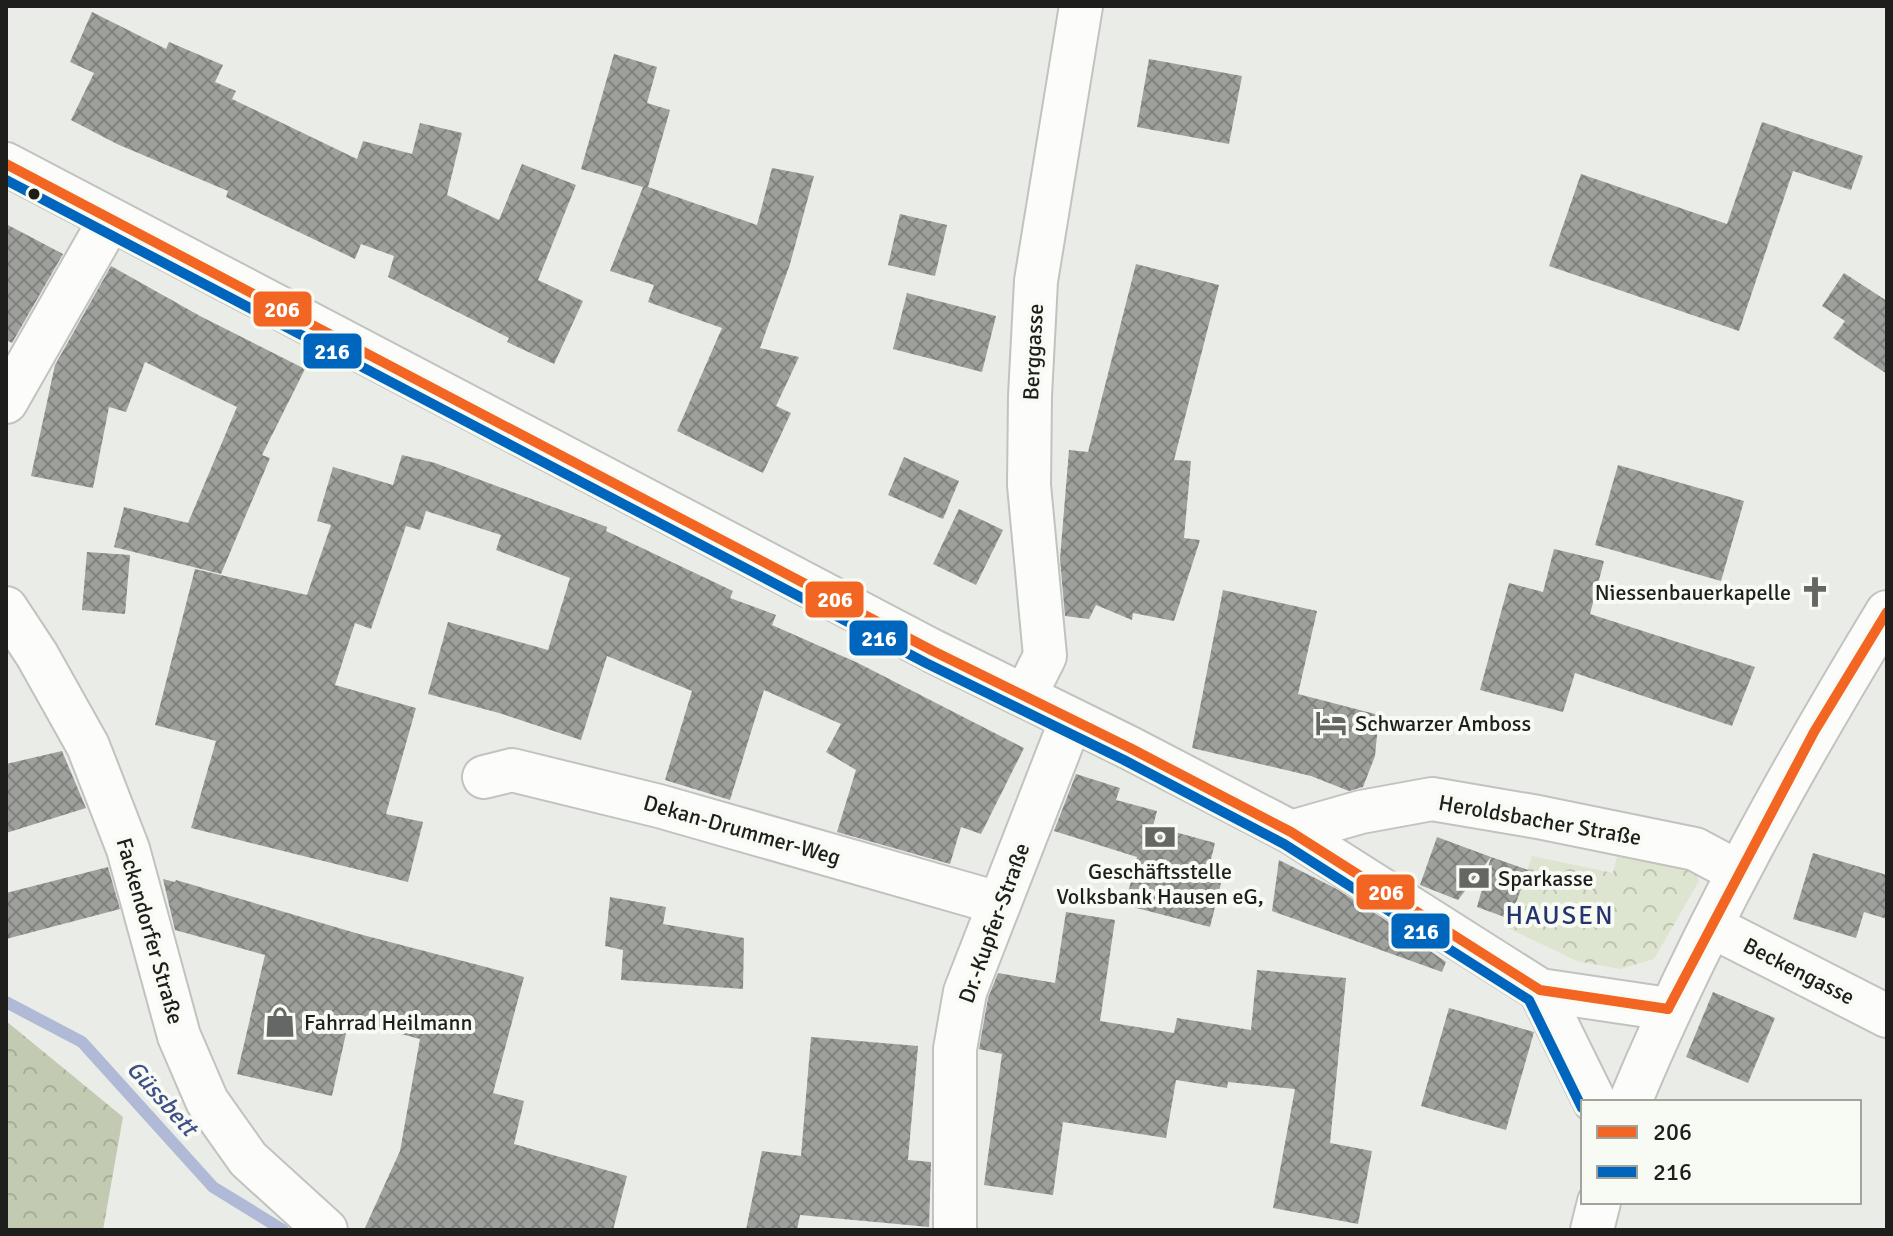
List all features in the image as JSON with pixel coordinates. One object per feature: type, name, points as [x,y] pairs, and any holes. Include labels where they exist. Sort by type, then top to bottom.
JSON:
[{"type":"street","name":"Berggasse","points":[[1025,696],[1045,656],[1029,485],[1036,281],[1081,6]]},
{"type":"street","points":[[6,164],[933,651],[1291,832],[1540,990],[1668,1009]]},
{"type":"street","points":[[6,402],[110,220]]},
{"type":"street","name":"Fackendorfer Straße","points":[[6,608],[37,655],[88,746],[128,849],[179,1036],[207,1101],[248,1159],[326,1230]]},
{"type":"street","points":[[1631,1100],[1668,1009],[1738,872],[1814,732],[1887,612]]},
{"type":"street","name":"Dr.-Kupfer-Straße","points":[[955,1230],[955,1049],[965,992],[1071,720]]},
{"type":"street","name":"Dekan-Drummer-Weg","points":[[484,777],[512,770],[659,806],[998,903]]},
{"type":"street","name":"Heroldsbacher Straße","points":[[1291,832],[1361,812],[1432,799],[1695,849],[1738,872]]},
{"type":"street","name":"Beckengasse","points":[[1711,926],[1887,1016]]},
{"type":"street","points":[[1540,990],[1594,1100]]},
{"type":"street","points":[[1592,1230],[1598,1204]]},
{"type":"green space","points":[[1620,843],[1697,869],[1699,881],[1654,959],[1620,969],[1577,961],[1508,928],[1532,856],[1613,873]]},
{"type":"green space","points":[[6,1021],[123,1117],[103,1230],[6,1230]]},
{"type":"building","points":[[92,12],[166,49],[169,42],[223,65],[215,82],[236,91],[232,99],[357,159],[363,141],[412,154],[420,123],[462,133],[447,195],[499,220],[522,164],[576,185],[538,280],[583,301],[554,364],[388,277],[394,256],[361,244],[355,259],[226,197],[228,191],[117,144],[71,120],[94,73],[70,62]]},
{"type":"building","points":[[614,54],[657,67],[647,103],[670,110],[648,187],[757,225],[772,168],[814,176],[790,264],[760,348],[799,357],[776,406],[791,413],[763,473],[677,431],[722,328],[648,302],[654,285],[610,271],[643,187],[581,169]]},
{"type":"building","points":[[1149,59],[1242,76],[1229,144],[1137,127]]},
{"type":"building","points":[[1762,122],[1863,156],[1851,190],[1793,171],[1739,331],[1549,266],[1581,174],[1727,224]]},
{"type":"building","points":[[900,214],[947,225],[935,276],[888,265]]},
{"type":"building","points":[[6,224],[63,254],[12,343],[6,340]]},
{"type":"building","points":[[1136,264],[1219,285],[1174,460],[1191,461],[1184,538],[1200,540],[1174,621],[1133,613],[1132,620],[1096,605],[1089,619],[1065,616],[1060,559],[1069,450],[1088,452]]},
{"type":"building","points":[[111,266],[200,316],[305,369],[262,455],[270,458],[221,574],[114,547],[124,507],[188,523],[237,407],[145,362],[126,412],[109,407],[93,488],[31,476],[55,365]]},
{"type":"building","points":[[1844,273],[1887,301],[1887,374],[1833,338],[1845,321],[1822,306]]},
{"type":"building","points":[[907,293],[996,316],[982,372],[893,349]]},
{"type":"building","points":[[402,455],[435,463],[607,527],[606,531],[733,591],[730,598],[776,615],[772,625],[858,663],[1024,748],[981,834],[961,827],[950,864],[837,832],[856,770],[826,752],[841,724],[764,690],[730,800],[665,780],[692,691],[607,656],[581,740],[428,694],[448,622],[548,650],[570,578],[496,550],[501,535],[426,511],[420,530],[406,526],[371,629],[355,623],[335,685],[416,708],[386,814],[423,822],[408,882],[191,828],[216,741],[155,725],[195,569],[307,595],[331,525],[317,521],[333,467],[393,485]]},
{"type":"building","points":[[904,457],[959,481],[943,519],[888,495]]},
{"type":"building","points":[[1618,465],[1744,501],[1721,581],[1595,545]]},
{"type":"building","points":[[959,509],[1003,530],[976,585],[933,564]]},
{"type":"building","points":[[1554,549],[1604,561],[1590,614],[1755,667],[1732,726],[1575,673],[1563,712],[1480,690],[1509,583],[1543,592]]},
{"type":"building","points":[[87,552],[130,555],[125,614],[82,610]]},
{"type":"building","points":[[1223,590],[1317,611],[1298,694],[1379,715],[1375,756],[1363,787],[1349,791],[1311,776],[1192,748]]},
{"type":"building","points":[[62,751],[86,808],[6,833],[6,764]]},
{"type":"building","points":[[1076,774],[1120,788],[1116,800],[1157,811],[1153,826],[1215,843],[1207,875],[1222,879],[1210,927],[1125,905],[1137,857],[1054,831]]},
{"type":"building","points":[[1437,837],[1491,857],[1458,900],[1420,885]]},
{"type":"building","points":[[1813,853],[1887,875],[1887,919],[1864,912],[1856,938],[1793,919]]},
{"type":"building","points":[[1491,857],[1528,870],[1510,919],[1477,907]]},
{"type":"building","points":[[1279,860],[1335,888],[1387,921],[1446,962],[1442,972],[1272,911]]},
{"type":"building","points":[[108,867],[120,909],[6,939],[6,893]]},
{"type":"building","points":[[163,879],[176,880],[359,934],[524,977],[493,1093],[524,1101],[514,1144],[627,1176],[613,1230],[364,1230],[400,1151],[420,1039],[349,1020],[332,1096],[237,1074],[265,955],[175,930]]},
{"type":"building","points":[[610,897],[666,907],[663,924],[744,938],[743,989],[621,980],[623,950],[605,946]]},
{"type":"building","points":[[1066,912],[1115,920],[1100,1021],[1174,1033],[1177,1018],[1251,1030],[1257,970],[1346,978],[1330,1143],[1372,1151],[1358,1224],[1273,1208],[1295,1089],[1228,1082],[1227,1088],[1176,1080],[1166,1138],[1063,1122],[1053,1195],[984,1185],[1002,1054],[979,1049],[988,998],[998,973],[1055,983]]},
{"type":"building","points":[[1713,992],[1775,1018],[1748,1083],[1686,1057]]},
{"type":"building","points":[[1449,1008],[1534,1032],[1506,1130],[1421,1106]]},
{"type":"building","points":[[811,1037],[918,1046],[908,1160],[931,1162],[929,1227],[800,1215],[797,1230],[746,1230],[762,1151],[801,1156]]},
{"type":"waterway","name":"Güssbett","points":[[6,1002],[82,1042],[213,1187],[283,1230]]},
{"type":"transit line","name":"206","points":[[6,164],[933,651],[1291,832],[1540,990],[1668,1009]]},
{"type":"transit line","name":"216","points":[[6,180],[926,663],[1124,760],[1284,844],[1529,1000],[1581,1106]]},
{"type":"transit line","name":"206","points":[[1668,1009],[1814,732],[1887,612]]},
{"type":"place","name":"Niessenbauerkapelle","points":[[1815,592]]},
{"type":"place","name":"Schwarzer Amboss","points":[[1331,723]]},
{"type":"place","name":"Geschäftsstelle Volksbank Hausen eG,","points":[[1160,837]]},
{"type":"place","name":"Sparkasse","points":[[1474,878]]},
{"type":"place","name":"Fahrrad Heilmann","points":[[280,1022]]},
{"type":"district","name":"HAUSEN","points":[[1560,916]]}]
